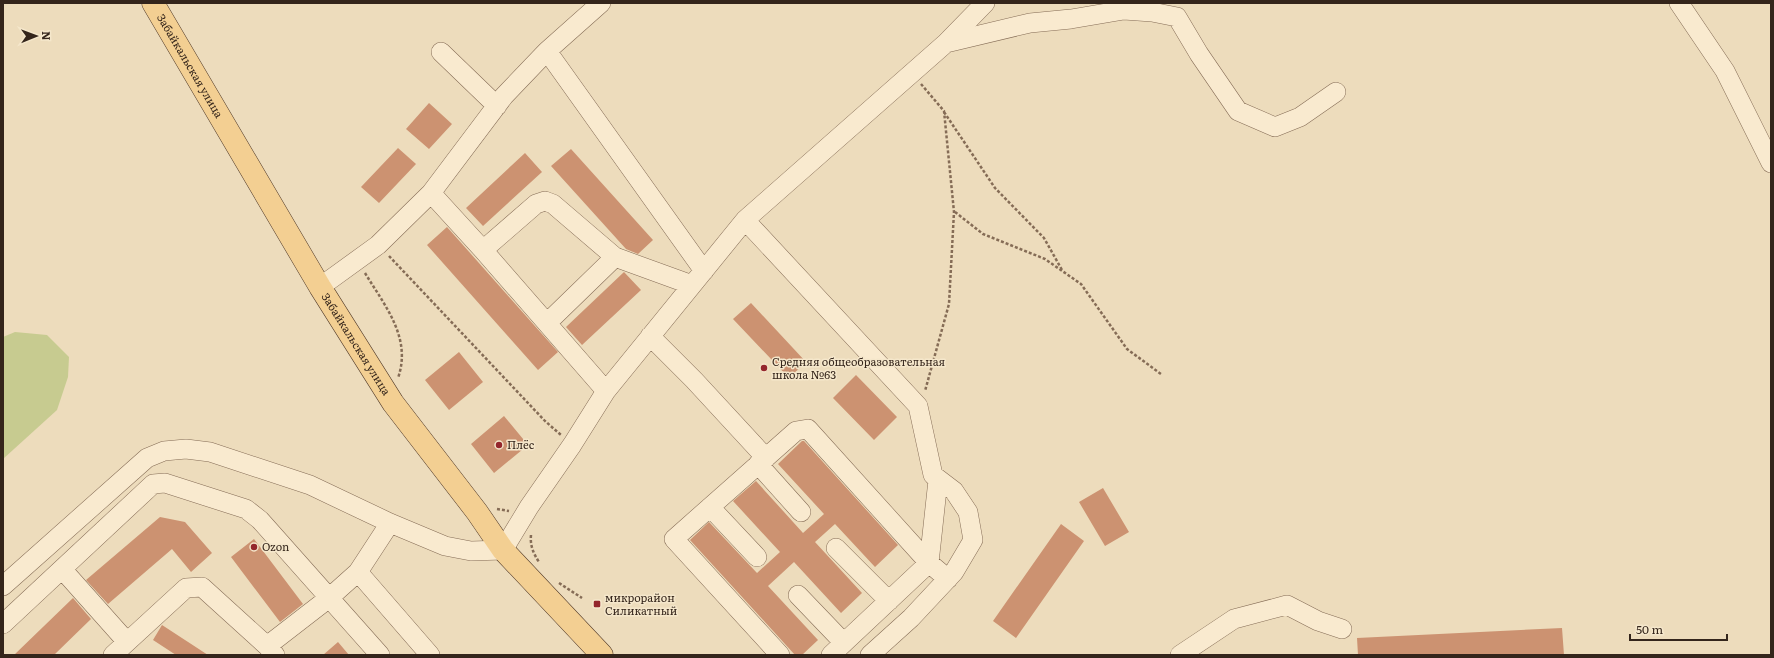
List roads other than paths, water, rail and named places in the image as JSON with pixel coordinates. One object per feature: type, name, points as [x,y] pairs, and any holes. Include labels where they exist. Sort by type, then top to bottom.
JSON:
[{"type":"main road","name":"Забайкальская улица","points":[[153,3],[320,287],[393,403],[477,512],[503,550],[602,655]]},
{"type":"street","points":[[320,287],[378,244],[431,193],[497,106],[547,51],[601,3]]},
{"type":"street","points":[[3,586],[147,458],[164,451],[186,449],[217,455],[310,485],[390,524],[445,546],[471,551],[503,550],[529,507],[572,445],[606,391],[745,220],[946,43],[985,3]]},
{"type":"street","points":[[1679,3],[1725,71],[1771,163]]},
{"type":"street","points":[[946,43],[1030,23],[1071,19],[1124,10],[1151,8],[1177,17],[1199,54],[1238,111],[1275,126],[1300,117],[1336,92]]},
{"type":"street","points":[[547,51],[704,271]]},
{"type":"street","points":[[441,52],[497,106]]},
{"type":"street","points":[[431,193],[484,250],[606,391]]},
{"type":"street","points":[[484,250],[536,204],[545,201],[553,204],[615,257],[692,285]]},
{"type":"street","points":[[745,220],[918,406],[933,475],[954,491],[968,512],[974,540],[954,572],[911,618],[870,655]]},
{"type":"street","points":[[547,323],[615,257]]},
{"type":"street","points":[[650,336],[694,380],[762,461],[801,512]]},
{"type":"street","points":[[780,655],[674,538],[796,431],[808,429],[929,563],[948,579]]},
{"type":"street","points":[[798,595],[838,649],[929,563],[938,480]]},
{"type":"street","points":[[3,624],[153,484],[165,483],[246,509],[260,520],[380,655]]},
{"type":"street","points":[[710,507],[757,556]]},
{"type":"street","points":[[113,655],[186,588],[202,587],[271,650],[358,572],[390,524]]},
{"type":"street","points":[[836,548],[889,601]]},
{"type":"street","points":[[62,569],[127,642]]},
{"type":"street","points":[[358,572],[430,655]]},
{"type":"street","points":[[1180,655],[1234,619],[1287,605],[1318,621],[1342,629]]},
{"type":"place","name":"Средняя общеобразовательная школа №63","points":[[764,368]]},
{"type":"place","name":"Плёс","points":[[499,445]]},
{"type":"place","name":"Ozon","points":[[254,547]]},
{"type":"place","name":"микрорайон Силикатный","points":[[597,604]]}]
